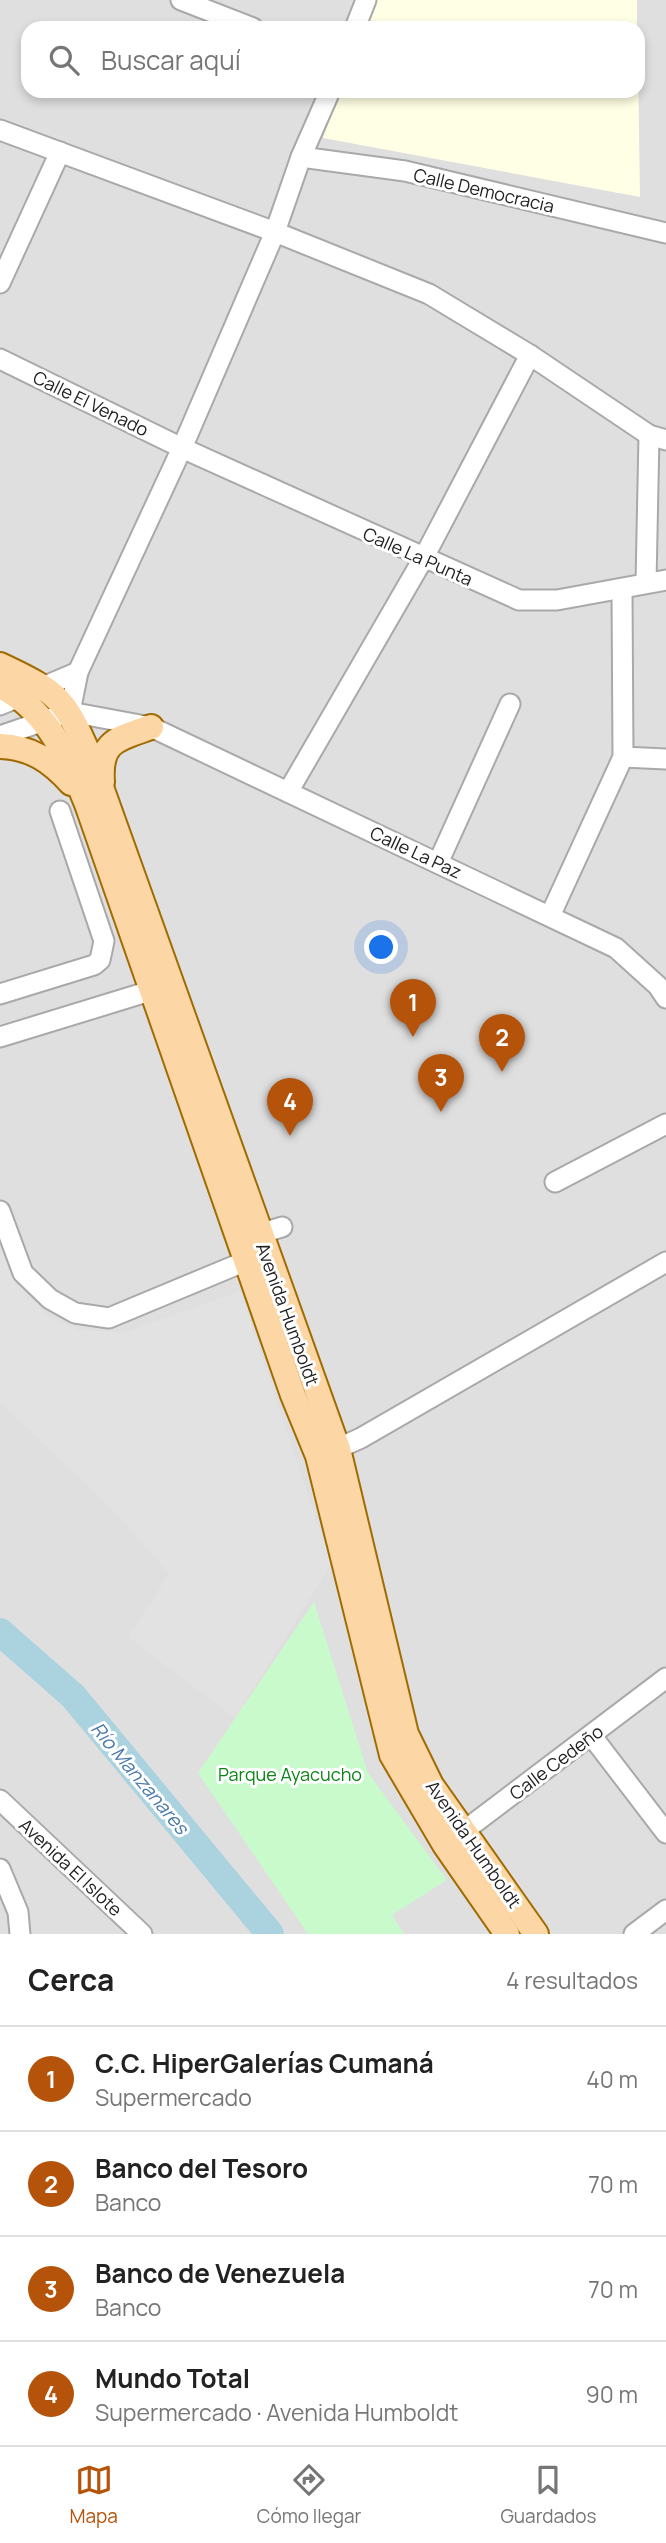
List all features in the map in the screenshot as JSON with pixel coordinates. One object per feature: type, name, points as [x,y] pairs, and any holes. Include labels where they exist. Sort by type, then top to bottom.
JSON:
[{"type":"main road","points":[[0,665],[45,686]]},
{"type":"main road","points":[[0,686],[11,701]]},
{"type":"main road","name":"Avenida Humboldt","points":[[45,686],[70,712],[94,795],[162,988],[246,1261],[328,1453]]},
{"type":"main road","name":"Avenida Humboldt","points":[[11,701],[43,721],[72,767],[94,795]]},
{"type":"main road","points":[[0,746],[15,746],[52,762],[94,795],[107,748],[118,738],[151,727]]},
{"type":"main road","name":"Avenida Humboldt","points":[[162,988],[270,1230],[370,1628],[392,1755],[455,1838],[536,1934]]},
{"type":"main road","name":"Avenida Humboldt","points":[[455,1838],[507,1934]]},
{"type":"street","points":[[181,0],[235,21]]},
{"type":"street","points":[[358,21],[366,0]]},
{"type":"street","points":[[0,736],[70,712],[78,672],[182,448],[275,232],[301,157],[327,98]]},
{"type":"street","points":[[0,130],[275,232],[429,295],[530,355],[657,438],[646,583]]},
{"type":"street","points":[[0,283],[60,152]]},
{"type":"street","name":"Calle Democracia","points":[[301,157],[405,171],[666,233]]},
{"type":"street","points":[[288,792],[423,559],[530,355]]},
{"type":"street","name":"Calle El Venado","points":[[0,359],[182,448]]},
{"type":"street","name":"Calle La Punta","points":[[182,448],[519,600],[557,600],[666,580]]},
{"type":"street","points":[[550,916],[623,757],[622,590]]},
{"type":"street","points":[[11,701],[78,672]]},
{"type":"street","points":[[438,863],[510,704]]},
{"type":"street","name":"Calle La Paz","points":[[70,712],[151,727],[550,916],[616,948],[658,986],[666,998]]},
{"type":"street","points":[[623,757],[666,760]]},
{"type":"street","points":[[0,994],[94,965],[104,950],[104,941],[60,811]]},
{"type":"street","points":[[0,1037],[162,988]]},
{"type":"street","points":[[555,1182],[666,1124]]},
{"type":"street","points":[[0,1211],[23,1273],[50,1298],[75,1312],[108,1318],[246,1261]]},
{"type":"street","points":[[328,1453],[666,1262]]},
{"type":"street","name":"Calle Cedeño","points":[[455,1838],[666,1678]]},
{"type":"street","points":[[591,1735],[666,1833]]},
{"type":"street","name":"Avenida El Islote","points":[[0,1800],[142,1934]]},
{"type":"street","points":[[0,1869],[18,1912],[20,1934]]},
{"type":"street","points":[[634,1934],[666,1910]]},
{"type":"shaded area","points":[[0,0],[666,0],[666,1934],[0,1934]]},
{"type":"shaded area","points":[[374,0],[637,0],[637,21],[366,21]]},
{"type":"shaded area","points":[[337,98],[639,98],[640,197],[323,138]]},
{"type":"shaded area","points":[[0,1224],[23,1291],[48,1316],[79,1330],[123,1333],[240,1291],[331,1564],[235,1718],[128,1637],[169,1574],[115,1512],[0,1402]]},
{"type":"green space","name":"Parque Ayacucho","points":[[314,1602],[368,1773],[447,1880],[392,1915],[404,1934],[308,1934],[198,1773]]},
{"type":"waterway","name":"Río Manzanares","points":[[0,1632],[73,1696],[270,1934]]},
{"type":"place","name":"C.C. HiperGalerías Cumaná","points":[[413,1037]]},
{"type":"place","name":"Banco del Tesoro","points":[[502,1072]]},
{"type":"place","name":"Banco de Venezuela","points":[[441,1112]]},
{"type":"place","name":"Mundo Total","points":[[290,1136]]}]
